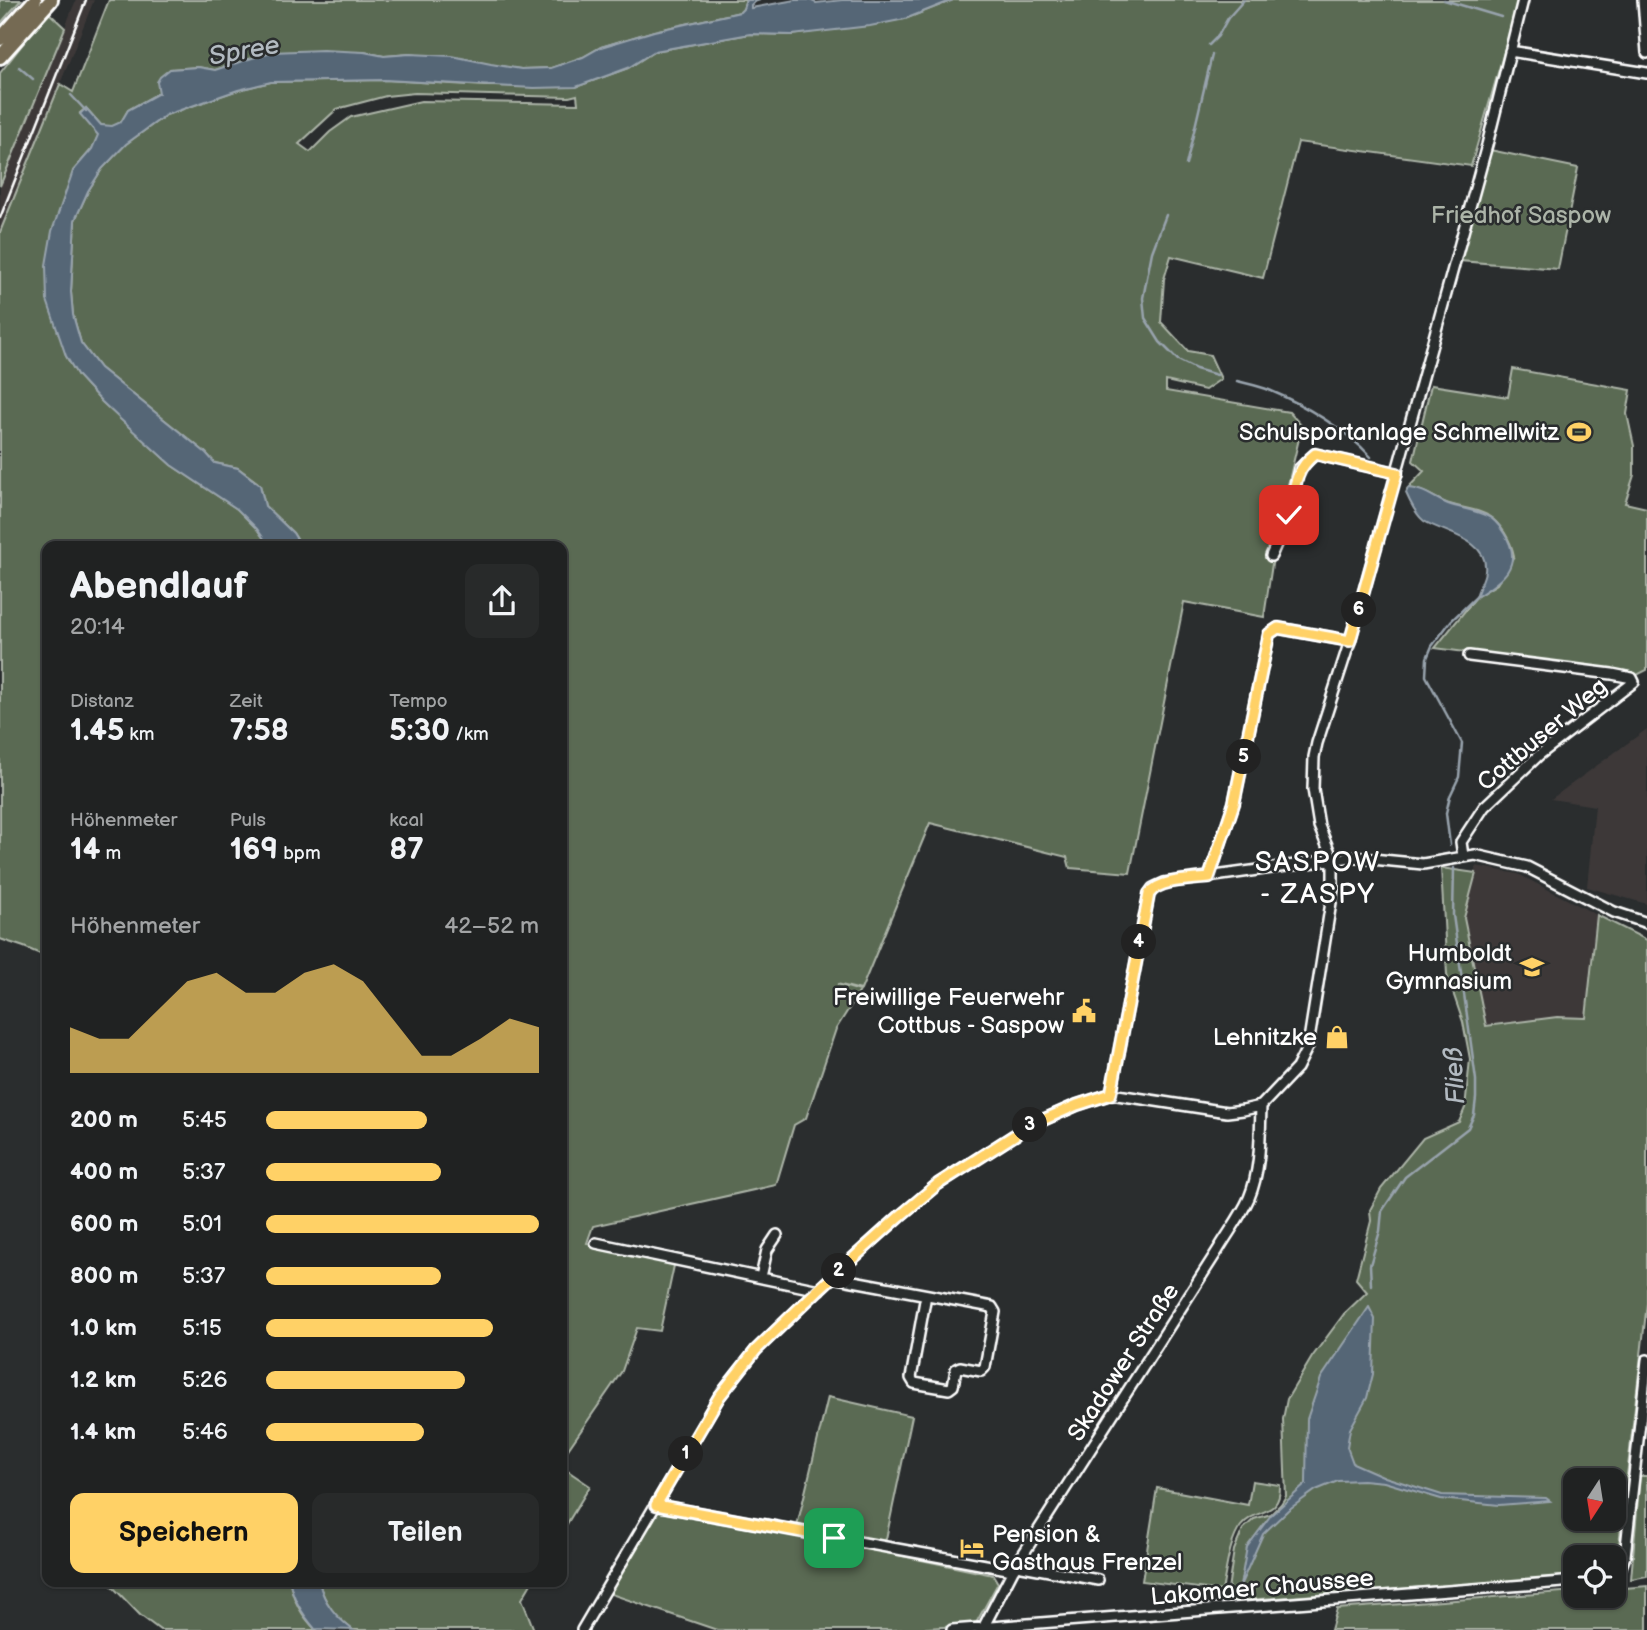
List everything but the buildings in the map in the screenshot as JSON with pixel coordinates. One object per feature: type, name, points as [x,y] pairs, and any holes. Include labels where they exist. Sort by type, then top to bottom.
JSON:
[{"type":"main road","points":[[0,39],[35,0]]},
{"type":"main road","points":[[0,57],[51,0]]},
{"type":"street","points":[[582,1630],[719,1397],[756,1350],[832,1277],[938,1184],[1029,1126],[1077,1105],[1111,1094],[1227,1112],[1243,1110],[1261,1106],[1297,1068],[1308,1046],[1333,890],[1333,860],[1320,826],[1313,789],[1317,743],[1350,641],[1397,473],[1487,145],[1523,0]]},
{"type":"street","points":[[1643,0],[1647,53]]},
{"type":"street","points":[[1510,51],[1647,73]]},
{"type":"street","points":[[1271,556],[1289,515],[1299,469],[1315,454],[1397,473]]},
{"type":"street","points":[[1209,878],[1234,803],[1269,634],[1278,628],[1350,641]]},
{"type":"street","name":"Cottbuser Weg","points":[[1463,856],[1461,842],[1484,807],[1539,755],[1634,682],[1632,678],[1612,674],[1469,656]]},
{"type":"street","points":[[1111,1094],[1149,894],[1153,888],[1164,883],[1352,857],[1423,864],[1475,855],[1527,866],[1614,912],[1647,923]]},
{"type":"street","name":"Skadower Straße","points":[[983,1629],[1015,1568],[1248,1199],[1259,1145],[1261,1106]]},
{"type":"street","points":[[761,1277],[767,1250],[777,1235]]},
{"type":"street","points":[[596,1243],[818,1290]]},
{"type":"street","points":[[832,1277],[992,1307],[995,1312],[985,1367],[981,1371],[960,1367],[956,1369],[953,1386],[948,1389],[914,1383],[911,1378],[926,1295]]},
{"type":"street","points":[[1626,1547],[1647,1360]]},
{"type":"street","points":[[656,1505],[1098,1580]]},
{"type":"street","name":"Lakomaer Chaussee","points":[[952,1630],[1563,1582]]},
{"type":"shaded area","points":[[76,0],[94,0],[0,232],[0,187]]},
{"type":"shaded area","points":[[1647,729],[1647,904],[1587,887],[1595,806],[1551,799]]},
{"type":"shaded area","name":"Humboldt Gymnasium","points":[[1476,866],[1518,874],[1597,915],[1586,1018],[1557,1017],[1485,1027],[1464,918]]},
{"type":"green space","points":[[0,0],[21,0],[0,24]]},
{"type":"green space","points":[[109,0],[746,0],[740,12],[654,31],[601,47],[583,57],[551,68],[521,69],[410,54],[384,56],[364,52],[271,52],[215,70],[198,67],[170,69],[159,93],[128,110],[121,122],[112,127],[101,125],[86,108],[80,113],[99,134],[92,149],[73,171],[66,356],[78,376],[102,402],[171,465],[237,509],[265,541],[42,541],[42,955],[0,939],[0,232],[60,84],[73,92]]},
{"type":"green space","points":[[953,0],[1519,0],[1471,166],[1298,142],[1263,278],[1171,256],[1164,279],[1161,322],[1188,351],[1210,355],[1221,379],[1205,390],[1166,381],[1166,391],[1289,412],[1302,426],[1277,531],[1264,617],[1184,602],[1130,873],[1070,868],[1067,857],[930,823],[861,990],[837,984],[860,991],[836,1029],[806,1118],[794,1125],[776,1185],[593,1226],[587,1243],[675,1261],[660,1331],[637,1328],[622,1371],[567,1451],[567,541],[298,541],[265,506],[257,482],[238,468],[215,463],[100,368],[81,343],[73,315],[71,292],[75,220],[102,169],[126,144],[166,115],[238,90],[271,82],[385,80],[485,86],[576,87],[628,68],[655,51],[750,34],[792,35],[905,19]],"holes":[[[415,93],[577,95],[578,104],[421,101],[351,117],[330,132],[310,152],[299,144],[337,109],[386,96]]]},
{"type":"green space","points":[[48,12],[65,28],[0,186],[0,73]]},
{"type":"green space","name":"Friedhof Saspow","points":[[1490,150],[1578,168],[1558,269],[1460,261]]},
{"type":"green space","points":[[1513,369],[1631,390],[1627,414],[1634,446],[1634,475],[1625,503],[1647,508],[1647,670],[1637,675],[1435,648],[1476,597],[1497,584],[1514,556],[1505,533],[1487,515],[1408,488],[1424,471],[1413,461],[1431,385],[1508,397]]},
{"type":"green space","points":[[1441,868],[1476,873],[1464,918],[1486,1026],[1557,1017],[1586,1018],[1597,915],[1647,940],[1647,1303],[1626,1484],[1626,1468],[1563,1468],[1563,1531],[1621,1531],[1619,1545],[1563,1545],[1563,1577],[1233,1601],[1228,1589],[1234,1550],[1243,1529],[1254,1519],[1271,1514],[1286,1496],[1283,1419],[1287,1399],[1312,1357],[1344,1314],[1367,1292],[1356,1279],[1371,1221],[1370,1210],[1381,1189],[1423,1138],[1459,1122],[1465,1108],[1470,1059],[1463,1022],[1447,975]]},
{"type":"green space","points":[[828,1397],[912,1416],[886,1539],[873,1550],[993,1575],[998,1583],[975,1625],[895,1630],[717,1630],[608,1593],[661,1501],[797,1526]]},
{"type":"green space","points":[[567,1470],[590,1486],[567,1524]]},
{"type":"green space","points":[[1640,1476],[1647,1476],[1647,1576],[1631,1579]]},
{"type":"green space","points":[[1252,1481],[1280,1485],[1279,1495],[1272,1507],[1247,1520],[1237,1532],[1222,1591],[1142,1581],[1157,1488],[1248,1505]]},
{"type":"green space","points":[[1647,1586],[1647,1630],[1331,1630],[1337,1609],[1563,1592],[1563,1608],[1626,1608],[1626,1588]]},
{"type":"green space","points":[[113,1587],[291,1587],[299,1608],[316,1630],[160,1630],[140,1615]]},
{"type":"green space","points":[[321,1587],[529,1587],[522,1599],[534,1630],[353,1630],[341,1620],[324,1597]]},
{"type":"water","points":[[746,0],[760,0],[754,2],[751,8],[795,0],[810,0],[816,3],[842,0],[953,0],[905,19],[870,26],[792,35],[750,34],[655,51],[628,68],[576,87],[534,88],[385,80],[271,82],[238,90],[166,115],[126,144],[102,169],[75,220],[71,292],[73,315],[81,343],[100,368],[215,463],[238,468],[260,485],[265,506],[298,541],[265,541],[237,509],[171,465],[120,419],[78,376],[66,356],[47,300],[46,265],[52,231],[73,171],[92,149],[98,135],[80,114],[86,108],[101,125],[112,126],[121,122],[128,110],[159,93],[157,82],[170,69],[198,67],[215,70],[271,52],[323,50],[384,56],[452,56],[521,69],[551,68],[583,57],[601,47],[654,31],[740,12]]},
{"type":"water","points":[[1408,488],[1485,515],[1496,522],[1510,544],[1512,554],[1508,571],[1502,578],[1476,597],[1485,571],[1480,551],[1463,538],[1424,521],[1406,493]]},
{"type":"water","points":[[1369,1307],[1375,1319],[1373,1374],[1367,1398],[1350,1429],[1347,1447],[1353,1463],[1385,1477],[1442,1495],[1546,1498],[1550,1501],[1499,1505],[1441,1499],[1384,1482],[1338,1481],[1316,1490],[1288,1510],[1263,1534],[1240,1586],[1247,1547],[1271,1515],[1306,1484],[1307,1419],[1321,1378]]},
{"type":"water","points":[[291,1587],[321,1587],[332,1609],[353,1630],[315,1629],[293,1595]]},
{"type":"waterway","points":[[1209,45],[1244,0]]},
{"type":"waterway","points":[[1444,0],[1501,17]]},
{"type":"waterway","points":[[1186,165],[1212,55]]},
{"type":"waterway","points":[[19,67],[33,79]]},
{"type":"waterway","points":[[71,95],[86,111]]},
{"type":"waterway","points":[[1166,215],[1152,252],[1143,298],[1145,318],[1160,342],[1178,360],[1217,375]]},
{"type":"waterway","points":[[1237,381],[1269,390],[1310,410],[1350,437],[1371,457]]},
{"type":"waterway","name":"Fließ","points":[[1450,845],[1446,813],[1459,777],[1462,743],[1426,676],[1427,658],[1432,646],[1451,621],[1476,597]]},
{"type":"waterway","name":"Fließ","points":[[1371,1285],[1370,1265],[1380,1231],[1382,1211],[1405,1177],[1468,1128],[1474,1115],[1476,1080],[1453,915],[1454,868]]},
{"type":"railway","points":[[0,218],[86,0]]},
{"type":"place","name":"Schulsportanlage Schmellwitz","points":[[1579,432]]},
{"type":"place","name":"Humboldt Gymnasium","points":[[1532,967]]},
{"type":"place","name":"Freiwillige Feuerwehr Cottbus - Saspow","points":[[1084,1011]]},
{"type":"place","name":"Lehnitzke","points":[[1337,1037]]},
{"type":"place","name":"Pension & Gasthaus Frenzel","points":[[972,1548]]},
{"type":"district","name":"SASPOW - ZASPY","points":[[1318,877]]},
{"type":"route","points":[[834,1538],[656,1505],[719,1397],[756,1350],[818,1290],[938,1184],[1029,1126],[1077,1105],[1111,1094],[1149,894],[1153,888],[1164,883],[1209,878],[1234,803],[1269,634],[1278,628],[1350,641],[1397,473],[1315,454],[1299,469],[1289,515]]},
{"type":"water label","name":"Spree","points":[[244,50]]}]
